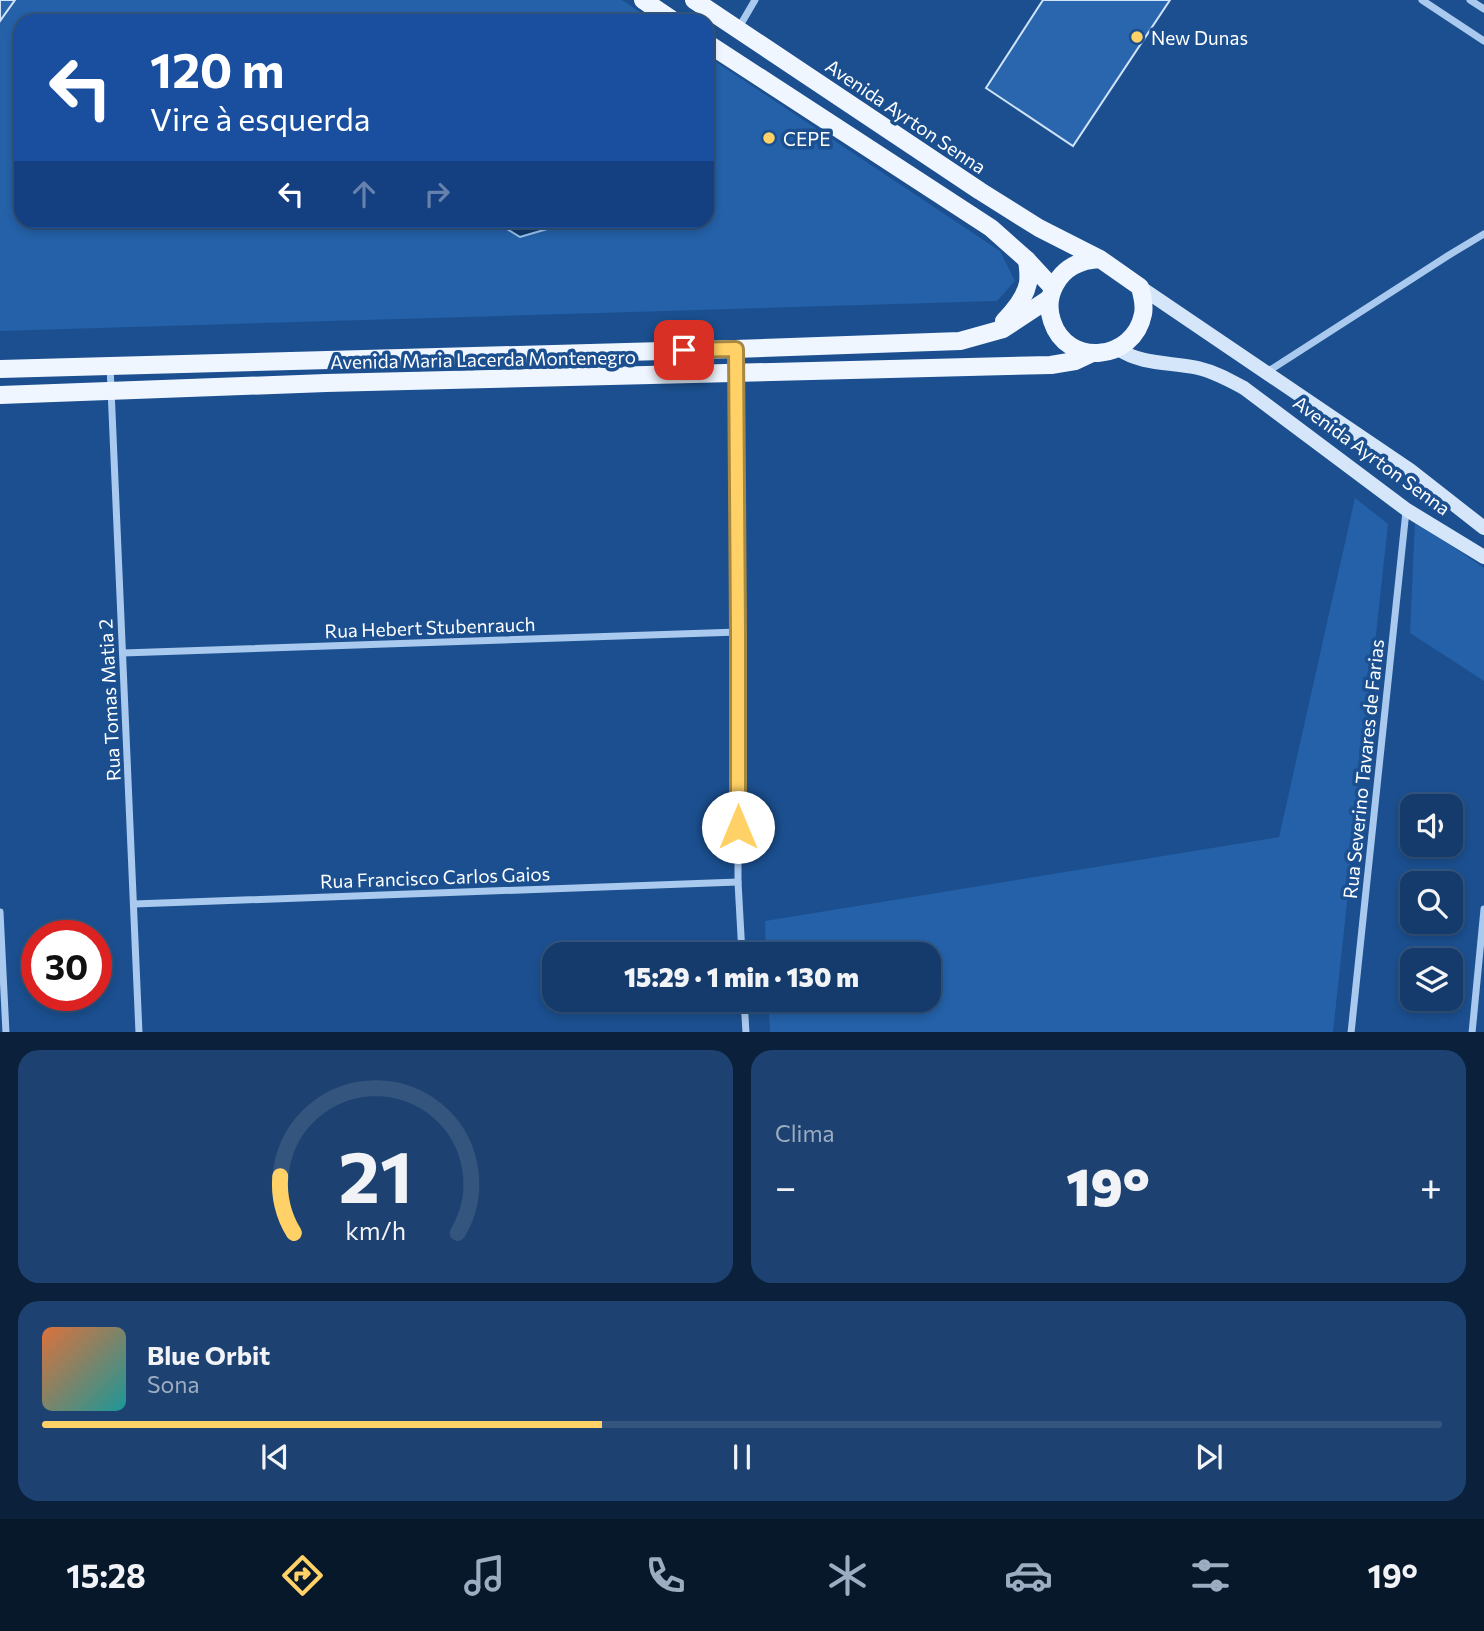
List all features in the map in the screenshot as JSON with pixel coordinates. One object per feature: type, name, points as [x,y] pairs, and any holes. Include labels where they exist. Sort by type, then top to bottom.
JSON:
[{"type":"main road","points":[[643,0],[664,14]]},
{"type":"main road","name":"Avenida Ayrton Senna","points":[[694,0],[937,163],[1039,228],[1100,259]]},
{"type":"main road","points":[[714,48],[990,228],[1027,260],[1051,293]]},
{"type":"main road","points":[[1100,259],[1140,287],[1144,304],[1140,325],[1134,335],[1118,349],[1106,353],[1091,353],[1076,349],[1064,341],[1054,328],[1050,314],[1051,293],[1057,280],[1070,267],[1086,260],[1100,259]]},
{"type":"main road","points":[[991,332],[1011,314],[1021,299],[1028,282],[1027,260]]},
{"type":"main road","name":"Avenida Maria Lacerda Montenegro","points":[[0,369],[960,341],[1003,329],[1051,293]]},
{"type":"main road","name":"Avenida Maria Lacerda Montenegro","points":[[0,395],[326,383],[1051,365],[1075,361],[1091,353]]},
{"type":"street","points":[[738,30],[755,0]]},
{"type":"street","points":[[1422,0],[1484,41]]},
{"type":"street","points":[[1470,0],[1484,9]]},
{"type":"street","points":[[1267,372],[1484,234]]},
{"type":"street","name":"Avenida Ayrton Senna","points":[[1140,287],[1410,470],[1484,528]]},
{"type":"street","points":[[736,349],[738,882],[741,942]]},
{"type":"street","name":"Avenida Ayrton Senna","points":[[1118,349],[1136,359],[1200,368],[1230,380],[1407,510],[1484,557]]},
{"type":"street","name":"Rua Tomas Matia 2","points":[[110,365],[139,1032]]},
{"type":"street","name":"Rua Severino Tavares de Farias","points":[[1352,1032],[1407,510]]},
{"type":"street","name":"Rua Hebert Stubenrauch","points":[[123,653],[738,632]]},
{"type":"street","name":"Rua Francisco Carlos Gaios","points":[[134,904],[738,882]]},
{"type":"street","points":[[1472,1032],[1484,909]]},
{"type":"street","points":[[0,912],[6,1032]]},
{"type":"street","points":[[745,1012],[746,1032]]},
{"type":"shaded area","name":"CEPE","points":[[0,0],[622,0],[643,14],[14,14],[14,228],[714,228],[714,61],[1000,251],[1015,281],[997,301],[0,331]]},
{"type":"shaded area","points":[[505,228],[548,228],[547,229],[520,237]]},
{"type":"shaded area","points":[[1355,498],[1388,524],[1333,1032],[770,1032],[769,1012],[941,1012],[941,942],[766,942],[765,921],[1279,837]]},
{"type":"shaded area","points":[[1415,520],[1484,568],[1484,681],[1410,633]]},
{"type":"building","points":[[0,0],[15,0],[0,21]]},
{"type":"building","points":[[1043,0],[1170,0],[1073,146],[986,88]]},
{"type":"place","name":"New Dunas","points":[[1137,37]]},
{"type":"place","name":"CEPE","points":[[769,138]]},
{"type":"route","points":[[684,350],[736,349],[738,827]]}]
